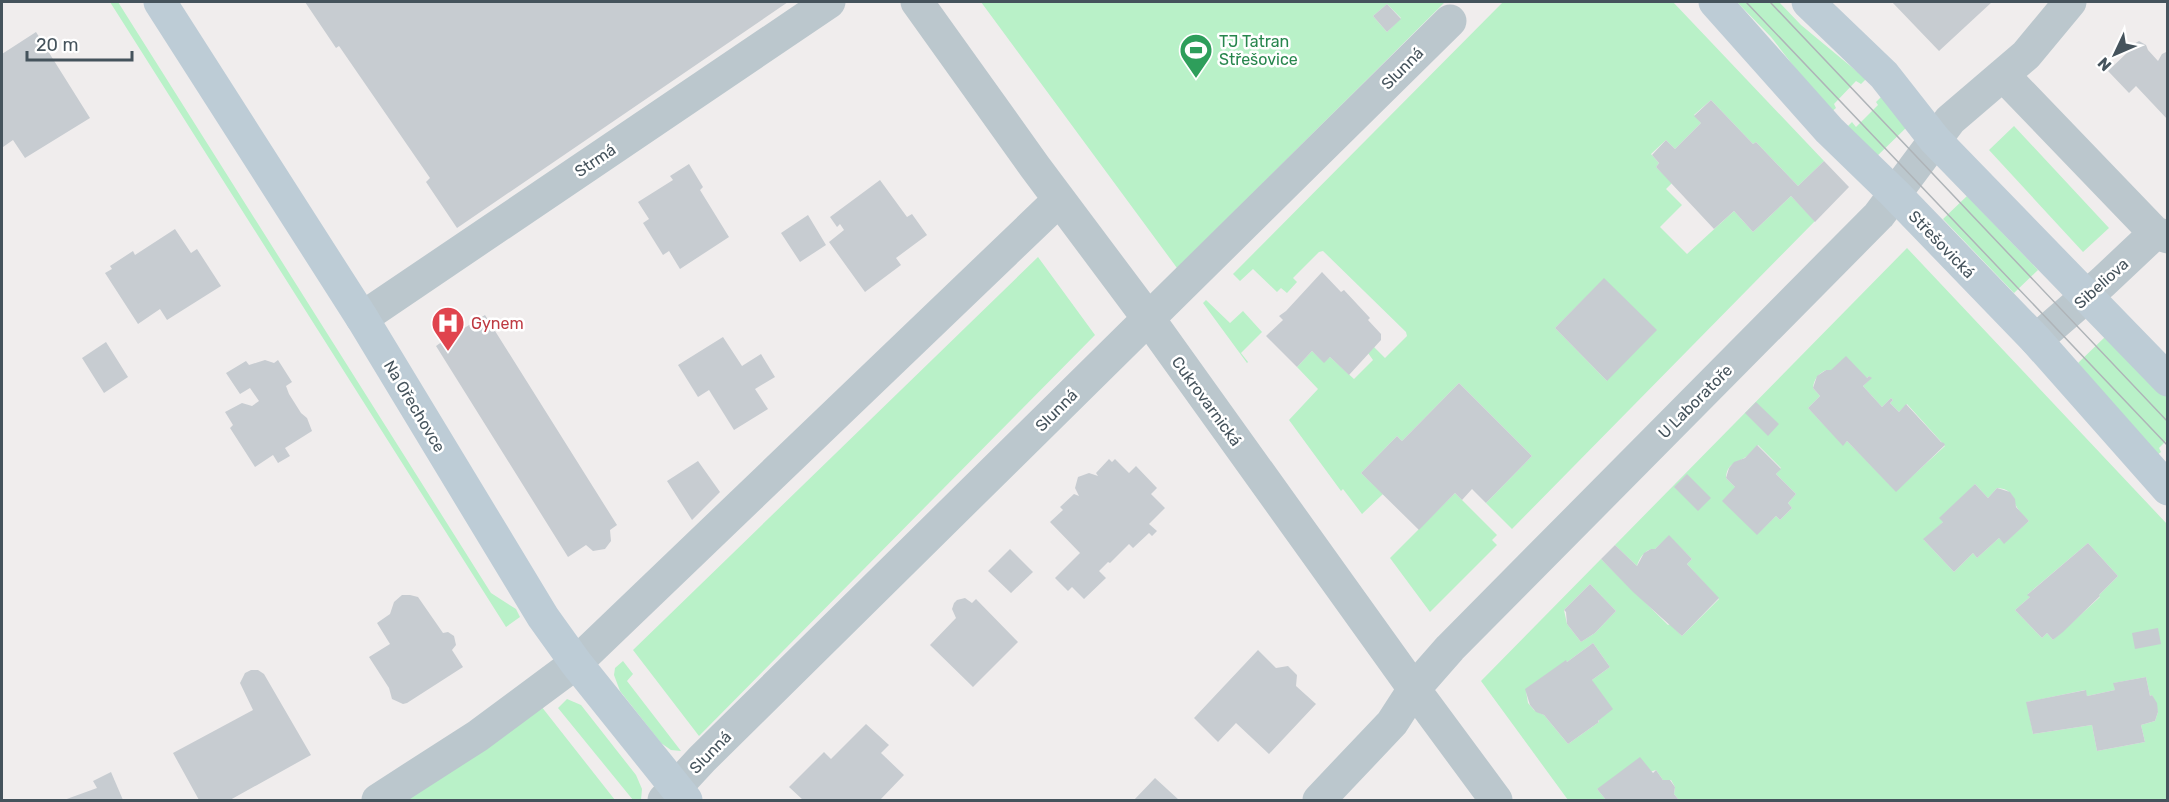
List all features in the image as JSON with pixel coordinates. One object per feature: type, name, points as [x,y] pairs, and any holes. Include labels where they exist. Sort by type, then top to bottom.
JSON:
[{"type":"street","name":"Na Ořechovce","points":[[160,2],[362,318],[543,617],[675,796]]},
{"type":"street","name":"Strmá","points":[[362,318],[829,2]]},
{"type":"street","name":"Cukrovarnická","points":[[917,2],[1496,801]]},
{"type":"street","name":"Střešovická","points":[[1715,2],[1829,130],[2036,340],[2168,489]]},
{"type":"street","points":[[1808,2],[1884,75],[1935,140],[2168,380]]},
{"type":"street","name":"U Laboratoře","points":[[1318,801],[1392,723],[1413,689],[1450,648],[1879,215],[1950,120],[2026,55],[2070,2]]},
{"type":"street","name":"Slunná","points":[[675,796],[711,750],[1450,21]]},
{"type":"street","points":[[2004,75],[2161,235]]},
{"type":"street","points":[[378,801],[479,735],[576,663],[1059,200]]},
{"type":"street","name":"Sibeliova","points":[[2036,340],[2161,235]]},
{"type":"green space","points":[[110,2],[118,2],[491,593],[516,609],[520,617],[506,627]]},
{"type":"green space","points":[[981,2],[1445,2],[1177,268]],"holes":[[[1387,4],[1401,18],[1387,32],[1373,16]]]},
{"type":"green space","points":[[1503,2],[1673,2],[1824,161],[1798,186],[1711,100],[1694,115],[1701,123],[1675,149],[1666,140],[1651,154],[1659,163],[1656,167],[1672,183],[1666,189],[1682,205],[1660,227],[1687,254],[1734,211],[1753,232],[1791,196],[1815,221],[1512,529],[1486,503],[1532,456],[1459,383],[1402,441],[1397,436],[1361,473],[1383,494],[1362,514],[1343,489],[1341,491],[1289,420],[1318,389],[1297,367],[1312,351],[1324,362],[1330,357],[1354,379],[1373,360],[1368,353],[1374,347],[1385,358],[1407,336],[1406,332],[1323,251],[1319,252],[1293,278],[1297,282],[1287,293],[1281,288],[1277,292],[1253,269],[1240,281],[1233,274]],"holes":[[[1604,279],[1607,381],[1555,328]]]},
{"type":"green space","points":[[1737,2],[1779,2],[1801,25],[1866,79],[1861,84],[1856,81],[1834,104],[1836,108],[1830,113],[1771,37]]},
{"type":"green space","points":[[1882,96],[1910,124],[1873,160],[1844,130],[1852,122],[1856,127],[1878,105],[1876,102]]},
{"type":"green space","points":[[2014,126],[2109,228],[2083,252],[1989,150]]},
{"type":"green space","points":[[1967,196],[2038,270],[2014,293],[1943,219]]},
{"type":"green space","points":[[1907,248],[2167,524],[2167,800],[1679,800],[1674,794],[1675,787],[1671,780],[1663,780],[1656,770],[1597,789],[1606,800],[1568,800],[1481,681],[1601,559],[1682,636],[1719,599],[1687,564],[1692,559],[1669,536],[1655,549],[1643,554],[1637,566],[1615,545]],"holes":[[[1826,370],[1867,378],[1869,376],[1871,378],[1863,386],[1882,407],[1891,398],[1893,400],[1890,403],[1899,412],[1907,404],[1945,446],[1896,491],[1847,441],[1843,445],[1808,408],[1820,396],[1813,388],[1815,379]],[[1758,445],[1781,468],[1776,474],[1796,494],[1788,503],[1792,508],[1780,520],[1776,516],[1757,534],[1735,487],[1726,478],[1730,466],[1746,457]],[[1975,484],[1988,498],[1997,488],[2009,492],[2019,510],[2029,521],[2004,543],[1999,538],[1977,558],[1973,553],[1954,572],[1924,540],[1943,522]],[[2088,543],[2118,576],[2099,595],[2100,597],[2053,640],[2047,633],[2042,638],[2015,610],[2030,597],[2028,594]],[[1590,584],[1616,611],[1595,633],[1581,642],[1567,624],[1564,610]],[[1593,643],[1610,667],[1592,680],[1599,722],[1568,744],[1544,715],[1534,710],[1528,703],[1526,691]],[[2146,677],[2150,696],[2152,695],[2158,712],[2155,721],[2141,725],[2145,742],[2097,751],[2092,725],[2033,734],[2027,702],[2085,690],[2087,696],[2115,690],[2114,683]]]},
{"type":"green space","points":[[1038,257],[1095,335],[699,736],[633,650]]},
{"type":"green space","points":[[1206,300],[1230,323],[1243,311],[1262,332],[1241,353],[1247,363],[1203,303]]},
{"type":"green space","points":[[2105,337],[2167,395],[2167,440],[2159,448],[2161,452],[2156,456],[2078,363]]},
{"type":"green space","points":[[1455,493],[1497,535],[1492,540],[1497,545],[1430,612],[1390,558]]},
{"type":"green space","points":[[623,661],[633,674],[627,681],[681,751],[671,750],[661,743],[620,691],[614,675],[615,668]]},
{"type":"green space","points":[[567,699],[581,705],[636,775],[642,789],[641,800],[633,800],[558,708]]},
{"type":"green space","points":[[541,706],[615,800],[396,800]]},
{"type":"building","points":[[305,2],[788,2],[457,228],[426,182],[430,178],[339,46],[336,48]]},
{"type":"building","points":[[1892,2],[1992,2],[1939,51]]},
{"type":"building","points":[[1387,4],[1401,19],[1387,32],[1373,16]]},
{"type":"building","points":[[36,32],[90,118],[25,158],[13,140],[3,147],[2,145],[2,54]]},
{"type":"building","points":[[2139,41],[2146,45],[2158,61],[2162,54],[2168,51],[2168,120],[2136,86],[2129,93],[2108,71],[2130,50],[2132,45]]},
{"type":"building","points":[[1711,100],[1798,186],[1824,161],[1849,187],[1815,222],[1791,196],[1753,232],[1734,211],[1714,229],[1656,167],[1659,163],[1652,155],[1666,140],[1675,149],[1701,123],[1694,116]]},
{"type":"building","points":[[689,164],[703,187],[700,190],[729,237],[680,269],[669,251],[663,255],[643,223],[649,219],[638,202],[673,180],[670,176]]},
{"type":"building","points":[[880,180],[907,217],[912,214],[927,235],[896,258],[901,265],[865,292],[829,242],[844,230],[840,224],[837,227],[830,217]]},
{"type":"building","points":[[808,215],[826,245],[800,262],[781,233]]},
{"type":"building","points":[[175,229],[191,253],[197,249],[221,286],[167,320],[160,309],[138,324],[105,273],[112,269],[110,266],[133,251],[135,255]]},
{"type":"building","points":[[1322,272],[1341,292],[1344,290],[1370,318],[1368,320],[1381,334],[1381,340],[1349,375],[1330,357],[1324,363],[1312,351],[1297,367],[1266,336],[1283,320],[1279,316]]},
{"type":"building","points":[[1604,278],[1657,330],[1607,381],[1555,328]]},
{"type":"building","points":[[485,315],[617,525],[610,530],[611,541],[605,549],[593,551],[586,545],[568,557],[436,346],[443,341],[442,336],[446,330],[454,329],[458,332]]},
{"type":"building","points":[[723,337],[742,366],[761,354],[775,377],[755,389],[768,409],[734,430],[709,390],[698,397],[678,365]]},
{"type":"building","points":[[106,342],[128,377],[104,393],[82,358]]},
{"type":"building","points":[[1846,356],[1867,378],[1869,376],[1872,378],[1863,386],[1882,407],[1891,398],[1893,400],[1890,403],[1899,412],[1906,404],[1945,445],[1896,492],[1847,441],[1843,446],[1808,408],[1820,396],[1813,388],[1817,376],[1826,370],[1831,370]]},
{"type":"building","points":[[265,360],[274,363],[278,360],[292,382],[286,386],[289,394],[307,418],[312,431],[285,448],[290,456],[278,463],[273,455],[255,467],[230,428],[233,425],[225,412],[242,403],[252,406],[259,401],[250,388],[240,394],[226,373],[246,361],[249,365]]},
{"type":"building","points":[[1459,383],[1532,456],[1486,503],[1472,489],[1462,500],[1455,493],[1419,530],[1361,473],[1397,436],[1402,441]]},
{"type":"building","points":[[1756,402],[1779,424],[1768,436],[1745,413]]},
{"type":"building","points":[[1757,445],[1781,469],[1776,474],[1796,494],[1788,503],[1792,508],[1780,520],[1776,516],[1757,535],[1722,501],[1735,487],[1726,478],[1729,468],[1734,462],[1745,458]]},
{"type":"building","points":[[1109,459],[1112,462],[1115,459],[1129,473],[1136,466],[1157,488],[1151,494],[1165,508],[1149,524],[1157,531],[1152,536],[1149,533],[1133,548],[1129,544],[1110,563],[1108,562],[1099,571],[1106,578],[1084,599],[1072,587],[1068,591],[1055,578],[1080,553],[1050,522],[1063,510],[1060,507],[1074,494],[1079,496],[1075,488],[1078,477],[1089,473],[1098,476],[1096,473]]},
{"type":"building","points":[[698,461],[720,492],[692,520],[667,481]]},
{"type":"building","points":[[1687,474],[1711,498],[1698,511],[1674,487]]},
{"type":"building","points":[[1975,484],[1988,498],[1997,488],[2010,492],[2015,499],[2016,507],[2029,521],[2004,544],[1999,538],[1977,558],[1973,553],[1954,572],[1923,539],[1943,522],[1939,518]]},
{"type":"building","points":[[1669,535],[1692,559],[1687,564],[1719,598],[1682,636],[1633,592],[1601,559],[1615,545],[1637,566],[1644,553],[1655,549]]},
{"type":"building","points":[[2088,543],[2118,576],[2063,632],[2053,640],[2047,633],[2042,638],[2015,610],[2030,597],[2027,595]]},
{"type":"building","points":[[1010,549],[1033,572],[1011,593],[988,571]]},
{"type":"building","points":[[1590,584],[1616,611],[1595,633],[1581,642],[1567,624],[1564,610]]},
{"type":"building","points":[[402,595],[418,597],[443,633],[448,632],[454,636],[456,645],[452,650],[463,667],[403,704],[392,699],[389,688],[369,657],[390,644],[377,623],[390,614],[394,602]]},
{"type":"building","points":[[965,598],[972,603],[976,599],[1018,642],[973,687],[930,645],[956,618],[952,609],[954,603]]},
{"type":"building","points":[[2158,628],[2161,644],[2135,649],[2132,633]]},
{"type":"building","points":[[1593,643],[1610,667],[1592,680],[1613,709],[1568,744],[1544,715],[1536,712],[1530,705],[1525,689]]},
{"type":"building","points":[[1258,650],[1276,668],[1288,666],[1297,675],[1296,686],[1316,704],[1269,754],[1236,723],[1218,742],[1194,718]]},
{"type":"building","points":[[258,670],[264,674],[311,755],[230,800],[199,800],[173,753],[253,710],[240,683],[245,673]]},
{"type":"building","points":[[2146,677],[2150,696],[2152,695],[2157,703],[2158,712],[2155,721],[2141,725],[2145,742],[2097,751],[2092,725],[2033,734],[2026,702],[2086,690],[2087,696],[2115,690],[2113,683]]},
{"type":"building","points":[[866,724],[889,745],[881,753],[904,775],[880,800],[803,800],[789,787],[824,752],[831,759]]},
{"type":"building","points":[[1640,757],[1653,773],[1656,770],[1663,780],[1670,780],[1675,787],[1674,794],[1679,800],[1606,800],[1597,789]]},
{"type":"building","points":[[111,772],[123,800],[64,800],[97,788],[93,781]]},
{"type":"building","points":[[1155,778],[1179,800],[1134,800]]},
{"type":"tram line","points":[[1746,2],[2168,446]]},
{"type":"tram line","points":[[1770,2],[2168,422]]},
{"type":"place","name":"TJ Tatran Střešovice","points":[[1196,79]]},
{"type":"place","name":"Gynem","points":[[448,352]]}]
